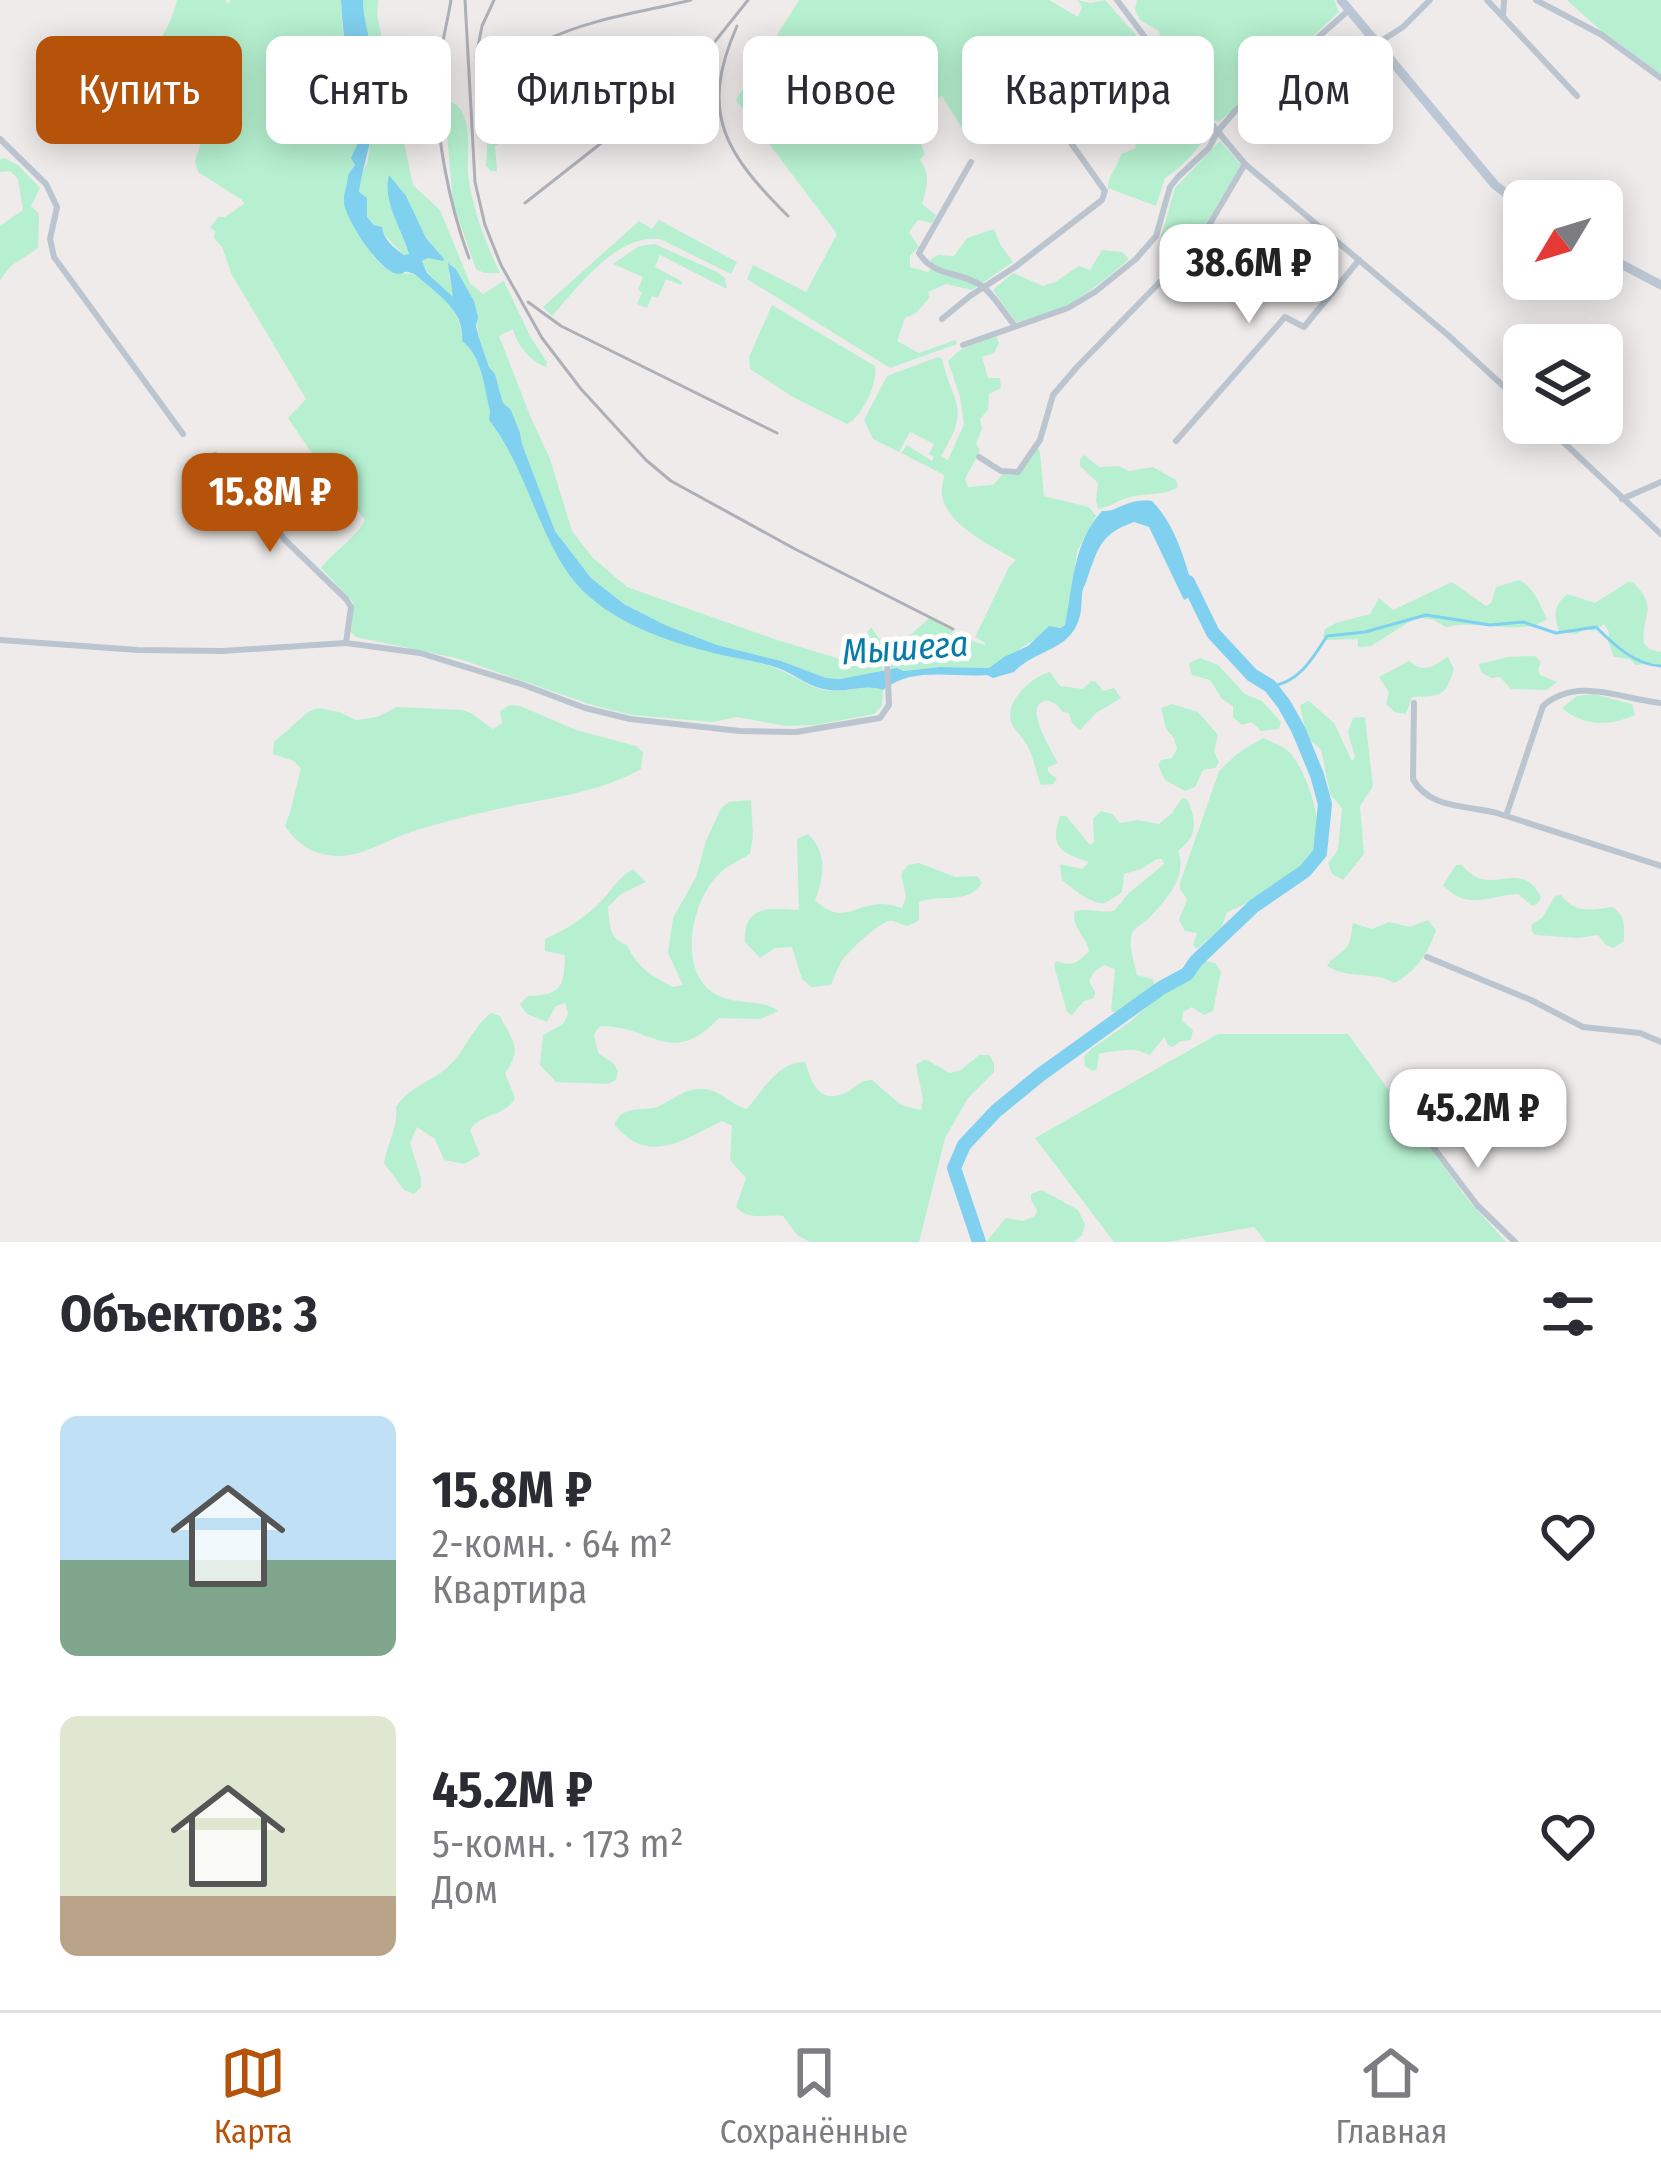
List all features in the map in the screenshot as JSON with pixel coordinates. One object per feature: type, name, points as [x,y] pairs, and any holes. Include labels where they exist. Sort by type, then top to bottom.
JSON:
[{"type":"main road","points":[[1341,0],[1372,36]]},
{"type":"main road","points":[[1393,61],[1503,191]]},
{"type":"main road","points":[[1623,265],[1661,285]]},
{"type":"street","points":[[1117,0],[1246,164],[1503,386]]},
{"type":"street","points":[[1388,36],[1430,0]]},
{"type":"street","points":[[1487,0],[1577,96]]},
{"type":"street","points":[[1504,0],[1504,17]]},
{"type":"street","points":[[1536,0],[1602,35],[1661,78]]},
{"type":"street","points":[[963,344],[1068,308],[1136,259],[1156,236],[1170,187],[1209,148],[1235,111],[1350,9]]},
{"type":"street","points":[[0,140],[46,184],[57,207],[50,239],[54,257],[183,434]]},
{"type":"street","points":[[942,319],[1102,200],[1106,191],[1072,144]]},
{"type":"street","points":[[971,162],[920,254],[928,266],[986,288],[1015,326]]},
{"type":"street","points":[[979,457],[1000,471],[1018,472],[1040,440],[1053,395],[1199,242],[1246,164]]},
{"type":"street","points":[[1176,441],[1285,317],[1304,327],[1360,260]]},
{"type":"street","points":[[1566,444],[1661,535]]},
{"type":"street","points":[[215,455],[284,539],[346,598],[351,607],[346,643]]},
{"type":"street","points":[[1622,499],[1661,482]]},
{"type":"street","points":[[0,640],[201,651],[346,643],[420,653],[630,719],[740,731],[796,731],[886,714],[886,661]]},
{"type":"street","points":[[1506,816],[1543,706],[1556,695],[1594,689],[1661,703]]},
{"type":"street","points":[[1414,703],[1415,786],[1430,798],[1476,807],[1661,866]]},
{"type":"street","points":[[1427,957],[1583,1027],[1640,1033],[1661,1042]]},
{"type":"street","points":[[1415,1123],[1478,1205],[1515,1242]]},
{"type":"green space","points":[[177,0],[225,0],[228,4],[231,0],[341,0],[344,36],[266,36],[266,144],[358,144],[346,201],[352,222],[381,265],[425,281],[454,312],[462,341],[481,373],[489,420],[512,456],[569,574],[611,612],[648,631],[773,667],[824,690],[878,687],[883,690],[882,706],[874,714],[816,725],[786,726],[737,717],[713,722],[632,715],[460,659],[356,637],[351,632],[353,602],[321,568],[365,520],[288,418],[306,399],[232,275],[210,228],[218,217],[244,204],[198,172],[195,161],[201,144],[242,144],[242,36],[162,36]]},
{"type":"green space","points":[[363,0],[378,0],[381,36],[368,36]]},
{"type":"green space","points":[[799,0],[1049,0],[1078,17],[1082,7],[1077,0],[1105,0],[1137,36],[962,36],[962,128],[942,96],[938,99],[938,36],[776,36]]},
{"type":"green space","points":[[1137,0],[1334,0],[1339,12],[1313,36],[1238,36],[1238,105],[1219,122],[1214,120],[1214,36],[1161,36],[1140,20]]},
{"type":"green space","points":[[1567,0],[1661,0],[1661,74],[1599,29]]},
{"type":"green space","points":[[451,102],[464,116],[473,199],[500,273],[476,269],[453,203],[448,144]]},
{"type":"green space","points":[[1220,141],[1241,165],[1196,240],[1184,235],[1161,237],[1175,188]]},
{"type":"green space","points":[[370,144],[404,144],[413,185],[440,210],[470,283],[483,294],[504,281],[546,367],[530,357],[513,329],[499,336],[550,459],[572,531],[593,558],[627,587],[850,662],[871,627],[883,644],[882,671],[826,678],[717,645],[624,604],[591,578],[555,531],[511,410],[503,403],[489,367],[474,301],[450,264],[452,298],[428,273],[422,262],[444,259],[390,177],[390,203],[409,254],[404,255],[367,217],[367,199],[359,193]]},
{"type":"green space","points":[[487,144],[498,144],[497,171],[486,166]]},
{"type":"green space","points":[[769,144],[921,144],[925,154],[920,160],[927,176],[922,204],[936,215],[932,223],[918,220],[909,232],[919,247],[910,255],[910,267],[928,272],[931,259],[954,256],[967,238],[994,229],[1013,262],[972,290],[946,284],[928,292],[930,297],[916,313],[905,318],[897,341],[919,353],[955,340],[957,344],[890,368],[747,279],[753,265],[806,292],[837,234]]},
{"type":"green space","points":[[1135,144],[1200,144],[1165,178],[1156,206],[1108,188],[1121,154],[1136,148]]},
{"type":"green space","points":[[5,158],[40,188],[31,206],[39,214],[38,248],[11,266],[0,280],[0,226],[23,210],[18,179],[10,171],[0,172],[0,159]]},
{"type":"green space","points":[[659,220],[737,262],[731,274],[660,239],[644,240],[600,264],[552,316],[543,307],[639,221],[652,229]]},
{"type":"green space","points":[[655,244],[717,272],[725,278],[727,289],[660,255],[655,267],[683,282],[666,279],[658,298],[652,296],[647,308],[637,304],[643,277],[613,264],[639,246]]},
{"type":"green space","points":[[1102,250],[1122,252],[1129,259],[1091,290],[1048,314],[1016,322],[993,290],[1013,273],[1043,286],[1079,266],[1090,270]]},
{"type":"green space","points":[[772,305],[875,366],[868,399],[847,424],[750,369],[749,357]]},
{"type":"green space","points":[[996,336],[999,343],[994,353],[982,357],[988,378],[1000,378],[1001,388],[989,394],[976,444],[980,451],[965,479],[968,487],[993,485],[1003,474],[1015,475],[1037,446],[1044,496],[1089,507],[1096,516],[1077,551],[1068,619],[989,668],[891,670],[891,659],[902,643],[911,644],[907,638],[929,618],[953,630],[951,635],[967,644],[970,640],[985,645],[975,637],[1016,560],[952,516],[942,495],[944,475],[901,453],[907,445],[932,461],[929,454],[934,444],[910,432],[899,452],[873,439],[864,420],[887,376],[938,357],[958,416],[941,456],[948,460],[964,424],[948,361],[960,350]]},
{"type":"green space","points":[[1084,455],[1099,467],[1129,471],[1153,467],[1176,480],[1178,487],[1098,509],[1098,483],[1080,466]]},
{"type":"green space","points":[[1519,580],[1533,592],[1547,619],[1525,627],[1446,627],[1417,617],[1371,646],[1358,647],[1358,639],[1323,637],[1325,629],[1336,623],[1370,614],[1379,598],[1393,610],[1452,582],[1486,606],[1496,587]]},
{"type":"green space","points":[[1628,582],[1646,600],[1644,643],[1661,652],[1661,667],[1614,657],[1604,624],[1594,631],[1559,632],[1556,611],[1567,594],[1595,603]]},
{"type":"green space","points":[[1535,656],[1541,662],[1540,675],[1557,682],[1547,690],[1511,689],[1500,677],[1481,672],[1479,664],[1508,657]]},
{"type":"green space","points":[[1448,657],[1454,669],[1440,694],[1412,697],[1406,714],[1386,704],[1389,692],[1379,677],[1409,661],[1424,668]]},
{"type":"green space","points":[[1200,658],[1218,665],[1245,694],[1262,701],[1281,722],[1279,729],[1261,731],[1252,722],[1242,725],[1233,717],[1233,706],[1222,699],[1210,680],[1192,675],[1189,663]]},
{"type":"green space","points":[[1050,672],[1060,686],[1083,689],[1091,681],[1103,691],[1114,688],[1121,698],[1080,730],[1056,704],[1046,700],[1039,704],[1040,726],[1058,763],[1048,767],[1057,779],[1041,785],[1010,714],[1021,691]]},
{"type":"green space","points":[[1593,694],[1632,704],[1635,715],[1597,723],[1562,708],[1577,696]]},
{"type":"green space","points":[[1309,701],[1334,723],[1352,761],[1348,732],[1353,718],[1365,717],[1373,786],[1360,806],[1364,854],[1343,880],[1332,874],[1328,863],[1338,850],[1342,808],[1330,794],[1321,749],[1307,738],[1300,705]]},
{"type":"green space","points":[[1172,704],[1198,712],[1218,735],[1214,752],[1219,762],[1203,770],[1195,787],[1185,791],[1165,780],[1158,765],[1172,758],[1177,749],[1161,708]]},
{"type":"green space","points":[[510,705],[636,746],[643,752],[641,769],[589,790],[447,821],[348,855],[314,851],[285,826],[301,769],[294,761],[273,754],[274,742],[308,712],[318,708],[356,720],[397,707],[462,710],[493,729],[502,723],[500,711]]},
{"type":"green space","points":[[1263,738],[1288,751],[1302,772],[1313,801],[1316,845],[1305,863],[1285,880],[1227,912],[1221,928],[1197,949],[1193,945],[1197,933],[1185,931],[1179,920],[1187,899],[1180,883],[1219,771]]},
{"type":"green space","points":[[1182,798],[1187,799],[1194,828],[1178,851],[1178,878],[1163,903],[1131,938],[1137,975],[1153,979],[1154,986],[1123,1015],[1111,1011],[1115,969],[1104,965],[1089,981],[1094,998],[1084,1001],[1072,1015],[1067,1012],[1054,966],[1056,961],[1074,963],[1089,951],[1075,922],[1075,911],[1114,911],[1164,864],[1157,859],[1124,874],[1122,892],[1105,903],[1088,899],[1062,880],[1060,864],[1082,869],[1089,862],[1060,847],[1056,835],[1060,816],[1066,816],[1090,845],[1094,842],[1093,819],[1101,811],[1120,823],[1159,824]]},
{"type":"green space","points":[[751,800],[750,854],[725,869],[709,887],[695,918],[692,953],[703,983],[715,994],[778,1011],[760,1019],[719,1018],[702,1033],[674,1043],[600,1026],[594,1034],[598,1053],[613,1063],[616,1080],[608,1084],[556,1082],[540,1065],[543,1035],[563,1024],[568,1014],[565,1003],[556,1006],[547,1022],[527,1014],[520,1004],[528,996],[554,991],[562,982],[565,955],[545,951],[545,939],[598,905],[633,869],[646,882],[621,894],[608,907],[611,930],[652,975],[673,987],[683,985],[668,953],[673,918],[696,877],[721,808],[729,802]]},
{"type":"green space","points":[[808,834],[819,849],[822,866],[815,900],[833,912],[881,904],[902,908],[906,897],[901,874],[908,865],[919,863],[955,877],[977,876],[982,883],[961,897],[919,902],[919,920],[910,925],[891,921],[880,925],[844,958],[831,985],[811,987],[802,979],[792,947],[775,948],[760,958],[745,942],[754,914],[799,910],[797,839]]},
{"type":"green space","points":[[1456,865],[1483,879],[1523,879],[1541,897],[1532,906],[1518,894],[1461,898],[1443,885]]},
{"type":"green space","points":[[1561,895],[1578,908],[1617,910],[1624,941],[1613,948],[1598,935],[1535,935],[1532,924]]},
{"type":"green space","points":[[1428,920],[1436,930],[1429,946],[1415,968],[1394,983],[1327,966],[1348,945],[1353,923],[1372,929],[1389,922],[1410,927]]},
{"type":"green space","points":[[1206,961],[1221,971],[1213,1011],[1204,1015],[1192,1007],[1183,1012],[1182,1021],[1193,1030],[1191,1040],[1173,1047],[1164,1037],[1150,1055],[1133,1050],[1106,1052],[1099,1054],[1097,1069],[1085,1066],[1084,1057],[1091,1049]]},
{"type":"green space","points":[[491,1013],[500,1016],[514,1045],[514,1057],[505,1073],[515,1098],[470,1130],[480,1155],[464,1164],[444,1160],[435,1139],[417,1127],[410,1143],[421,1187],[414,1194],[404,1190],[384,1163],[396,1107],[449,1066]]},
{"type":"green space","points":[[1218,1034],[1348,1034],[1468,1200],[1506,1242],[1266,1242],[1254,1227],[1168,1242],[1114,1242],[1035,1138]]},
{"type":"green space","points":[[979,1055],[989,1055],[994,1072],[968,1098],[945,1138],[919,1242],[810,1242],[797,1235],[783,1216],[741,1211],[736,1207],[746,1178],[730,1160],[732,1126],[722,1121],[681,1141],[653,1147],[627,1137],[614,1124],[625,1112],[657,1107],[697,1089],[716,1092],[747,1109],[779,1072],[805,1062],[822,1094],[836,1096],[872,1080],[901,1105],[921,1110],[916,1065],[925,1059],[950,1073]]},
{"type":"green space","points":[[1042,1190],[1078,1210],[1085,1224],[1082,1235],[1074,1242],[986,1242],[1006,1218],[1023,1221],[1035,1216],[1031,1194]]},
{"type":"water","points":[[341,0],[363,0],[368,36],[345,36]]},
{"type":"water","points":[[358,144],[369,144],[359,192],[367,198],[367,217],[382,227],[393,246],[409,254],[390,205],[389,175],[444,259],[422,261],[427,273],[453,297],[448,263],[456,269],[474,301],[489,367],[503,403],[511,410],[555,531],[591,578],[624,604],[717,645],[826,678],[897,668],[989,668],[1028,646],[1049,626],[1065,625],[1076,565],[1092,523],[1102,511],[1143,501],[1152,501],[1168,522],[1195,593],[1184,600],[1149,527],[1134,522],[1114,531],[1099,549],[1082,592],[1078,621],[1062,643],[1014,672],[993,678],[920,675],[883,690],[822,689],[778,668],[688,646],[614,615],[583,591],[558,557],[512,457],[489,420],[481,373],[462,341],[453,310],[415,274],[387,269],[350,220],[344,196],[355,165],[351,158]]},
{"type":"waterway","name":"Мышега","points":[[979,1242],[954,1168],[964,1145],[1040,1075],[1187,974],[1254,906],[1305,871],[1320,853],[1325,804],[1298,729],[1270,686],[1252,675],[1213,633],[1188,582]]},
{"type":"waterway","points":[[1270,686],[1297,675],[1327,636],[1365,632],[1426,615],[1490,625],[1523,622],[1556,633],[1596,627],[1634,658],[1661,666]]},
{"type":"railway","points":[[451,0],[439,65],[438,118],[455,215],[469,258]]},
{"type":"railway","points":[[465,0],[475,182],[485,225],[501,265],[542,338],[581,389],[671,481],[953,629]]},
{"type":"railway","points":[[480,36],[494,0]]},
{"type":"railway","points":[[556,36],[691,0]]},
{"type":"railway","points":[[525,203],[670,89],[748,0]]},
{"type":"railway","points":[[737,26],[720,84],[725,131],[748,173],[788,216]]},
{"type":"railway","points":[[528,302],[561,326],[777,433]]}]
